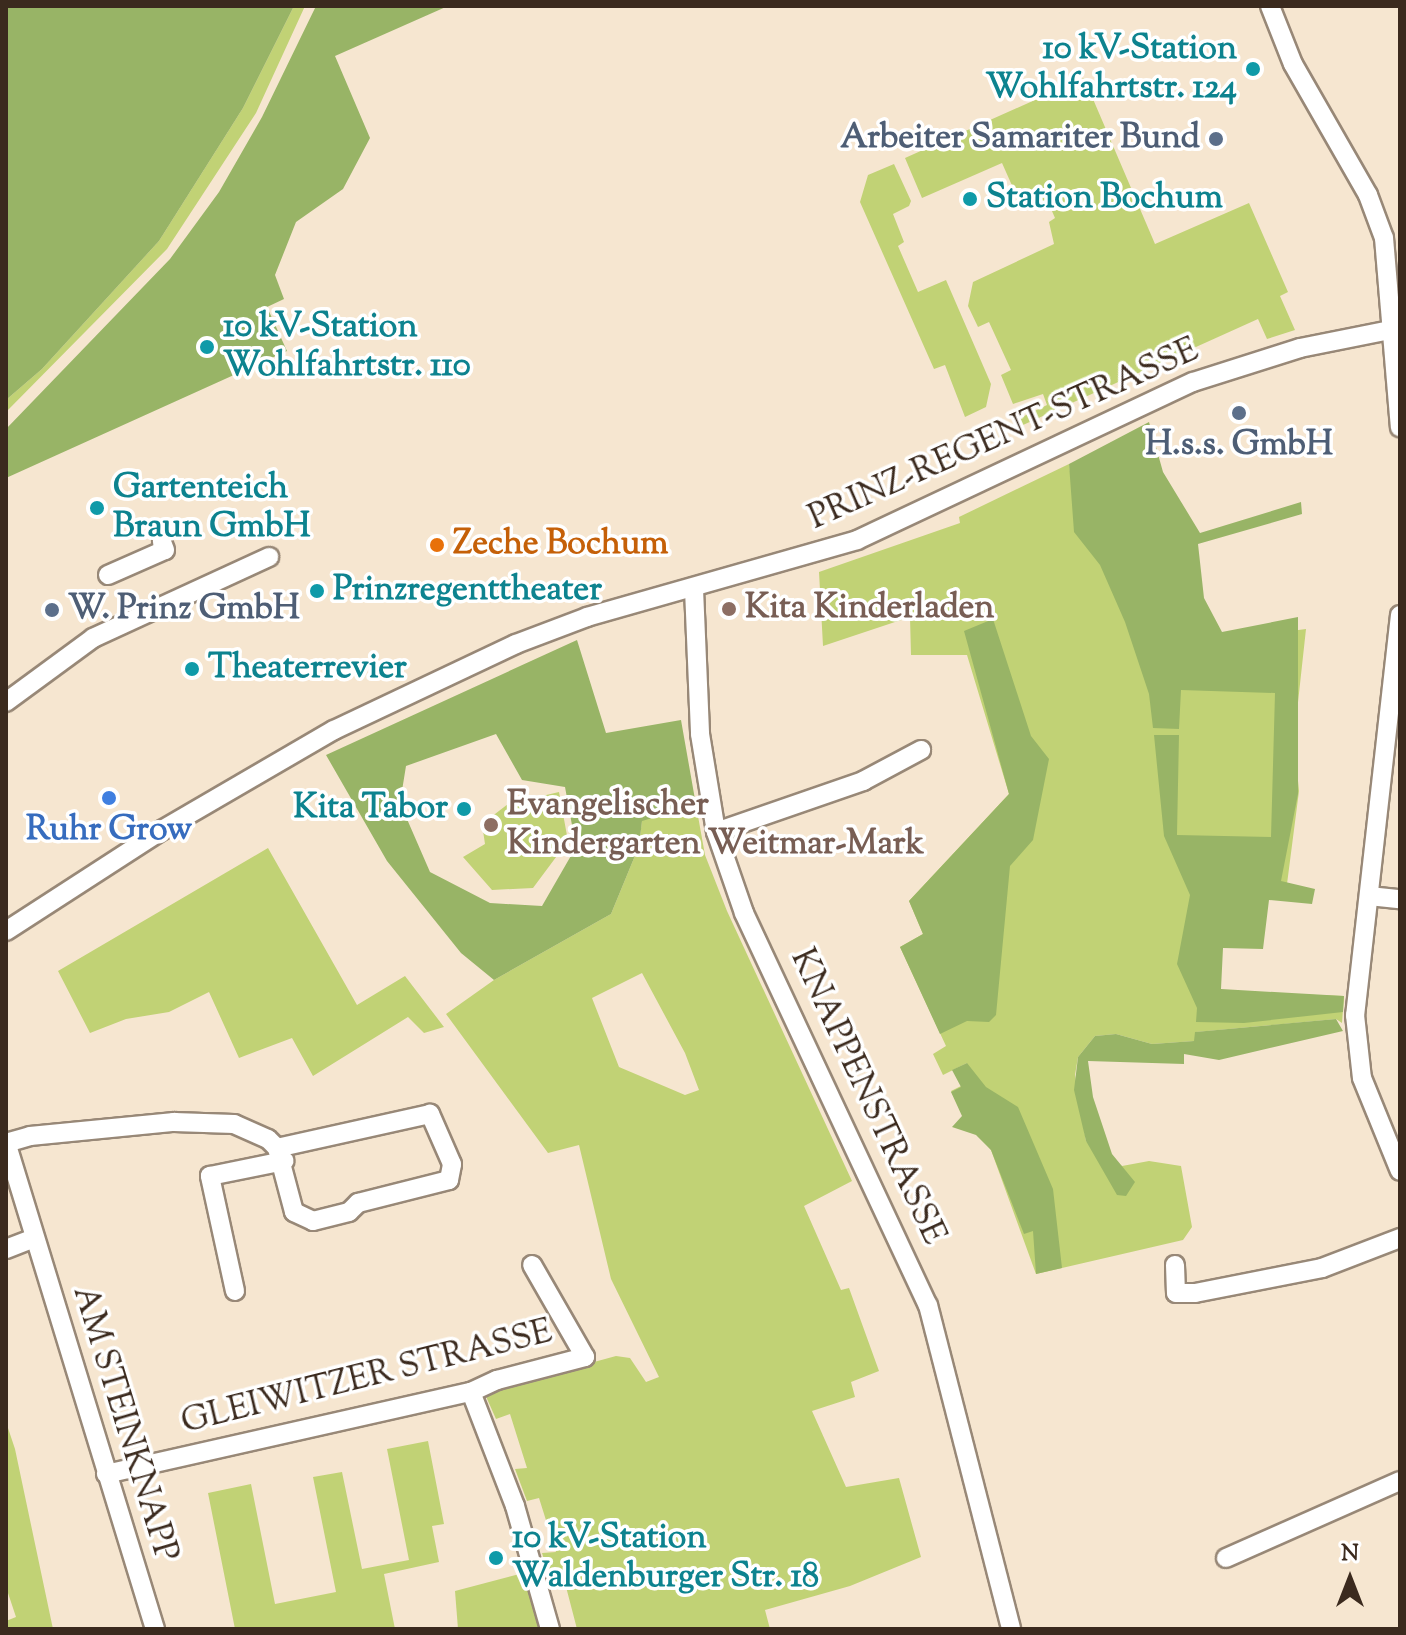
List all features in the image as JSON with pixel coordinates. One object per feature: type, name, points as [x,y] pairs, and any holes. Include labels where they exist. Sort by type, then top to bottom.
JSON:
[{"type":"street","points":[[1270,6],[1293,64],[1376,215],[1384,238],[1396,328],[1400,427]]},
{"type":"street","name":"PRINZ-REGENT-STRASSE","points":[[6,931],[162,830],[412,690],[565,624],[857,540],[1193,382],[1300,348],[1396,328]]},
{"type":"street","points":[[108,575],[165,550],[162,542]]},
{"type":"street","points":[[6,702],[93,638],[269,557]]},
{"type":"street","name":"KNAPPENSTRASSE","points":[[694,589],[700,734],[716,832],[744,913],[928,1305],[1011,1629]]},
{"type":"street","points":[[1400,615],[1393,748],[1369,896],[1355,1033],[1362,1078],[1396,1148],[1400,1171]]},
{"type":"street","points":[[716,832],[863,781],[921,750]]},
{"type":"street","points":[[1369,896],[1400,899]]},
{"type":"street","points":[[6,1142],[30,1136],[213,1120],[252,1131],[280,1155],[294,1212],[313,1221],[349,1212],[372,1199],[449,1180],[452,1164],[430,1114],[280,1155],[210,1176],[235,1291]]},
{"type":"street","name":"AM STEINKNAPP","points":[[6,1142],[32,1239],[155,1629]]},
{"type":"street","points":[[1175,1265],[1176,1293],[1195,1293],[1322,1268],[1400,1238]]},
{"type":"street","points":[[6,1249],[32,1239]]},
{"type":"street","name":"GLEIWITZER STRASSE","points":[[106,1474],[471,1392],[497,1380],[585,1357],[532,1265]]},
{"type":"street","points":[[471,1392],[515,1506],[550,1629]]},
{"type":"street","points":[[1226,1558],[1400,1481]]},
{"type":"green space","points":[[6,6],[294,6],[243,108],[159,241],[42,369],[6,400]]},
{"type":"green space","points":[[294,6],[305,6],[256,113],[167,249],[6,412],[6,400],[42,369],[159,241],[243,108]]},
{"type":"green space","points":[[316,6],[448,6],[335,56],[370,138],[343,189],[296,222],[275,275],[284,299],[267,307],[287,351],[6,478],[6,429],[170,259],[219,192],[262,117]]},
{"type":"green space","points":[[1084,78],[1155,244],[1249,203],[1288,292],[1280,296],[1295,330],[1267,339],[1258,319],[1023,425],[1020,418],[1047,405],[1043,394],[1013,404],[1001,375],[1011,370],[989,322],[978,327],[968,306],[973,282],[1054,244],[1049,222],[1055,218],[1048,202],[1044,203],[1038,190],[1018,199],[1002,163],[922,198],[905,158]]},
{"type":"green space","points":[[894,164],[911,201],[909,206],[893,214],[904,242],[898,246],[918,292],[946,280],[991,384],[986,407],[965,417],[945,365],[934,369],[860,202],[868,175]]},
{"type":"green space","points":[[1149,422],[1163,472],[1200,533],[1301,502],[1302,514],[1198,544],[1204,598],[1222,632],[1298,617],[1298,794],[1281,881],[1315,889],[1312,904],[1269,900],[1263,949],[1223,948],[1221,989],[1344,996],[1343,1012],[1244,1023],[1196,1022],[1197,1008],[1177,964],[1190,895],[1164,836],[1154,735],[1179,735],[1177,835],[1271,837],[1275,693],[1181,690],[1179,729],[1153,728],[1149,694],[1125,622],[1100,565],[1074,532],[1069,464]]},
{"type":"green space","points":[[1069,464],[1072,487],[1174,646],[1306,629],[1294,739],[1299,791],[1287,884],[1220,866],[1215,991],[1344,996],[1342,1023],[1336,1019],[1196,1032],[1195,1041],[1152,1044],[1116,1034],[1095,1036],[1078,1057],[1075,1075],[1086,1141],[1122,1166],[1149,1161],[1181,1166],[1192,1227],[1183,1240],[1036,1274],[991,1150],[963,1116],[951,1091],[961,1086],[967,1063],[943,1075],[933,1054],[946,1046],[900,947],[923,934],[909,901],[1009,794],[967,655],[911,655],[910,617],[823,646],[819,572],[960,523],[959,517]]},
{"type":"green space","points":[[993,619],[1031,736],[1049,759],[1033,840],[1010,866],[996,1015],[989,1022],[967,1021],[940,1034],[900,947],[923,934],[909,901],[1009,794],[964,631]]},
{"type":"green space","points":[[577,640],[606,733],[681,720],[696,805],[642,821],[639,846],[611,914],[494,980],[461,953],[387,861],[326,755]],"holes":[[[496,734],[522,780],[565,787],[576,847],[542,906],[490,903],[430,872],[400,803],[406,766]]]},
{"type":"green space","points":[[559,792],[568,841],[533,888],[492,890],[463,857],[485,844],[482,824],[508,804]]},
{"type":"green space","points":[[696,805],[705,855],[727,911],[852,1181],[804,1206],[841,1290],[849,1288],[879,1371],[851,1382],[855,1397],[812,1411],[846,1487],[899,1478],[921,1557],[850,1586],[765,1610],[770,1629],[577,1629],[565,1583],[552,1585],[542,1553],[556,1552],[539,1498],[527,1501],[515,1469],[527,1468],[510,1414],[496,1419],[484,1392],[616,1356],[630,1358],[646,1382],[659,1377],[611,1279],[579,1145],[548,1153],[446,1014],[494,980],[611,914],[639,846],[642,820]],"holes":[[[642,973],[685,1053],[699,1090],[685,1095],[619,1067],[592,998]]]},
{"type":"green space","points":[[268,848],[357,1005],[405,976],[444,1027],[424,1033],[408,1017],[313,1076],[292,1038],[239,1058],[209,992],[169,1012],[126,1019],[90,1033],[58,971]]},
{"type":"green space","points":[[1336,1019],[1343,1031],[1219,1060],[1184,1054],[1184,1064],[1088,1061],[1093,1097],[1112,1154],[1135,1182],[1126,1196],[1117,1195],[1086,1141],[1074,1090],[1078,1057],[1095,1036],[1116,1034],[1152,1044],[1194,1041],[1195,1032]]},
{"type":"green space","points":[[967,1063],[986,1087],[1018,1107],[1053,1189],[1062,1268],[1036,1274],[1033,1231],[1024,1234],[991,1150],[976,1135],[952,1127],[962,1116],[951,1092],[961,1087],[952,1070]]},
{"type":"green space","points":[[6,1422],[15,1449],[53,1629],[6,1629],[6,1621],[16,1617],[6,1587]]},
{"type":"green space","points":[[428,1441],[444,1524],[432,1526],[439,1562],[384,1574],[395,1629],[235,1629],[208,1493],[251,1484],[275,1604],[336,1592],[313,1477],[342,1472],[362,1569],[409,1560],[387,1449]]},
{"type":"green space","points":[[527,1572],[541,1629],[458,1629],[455,1591]]},
{"type":"place","name":"10 kV-Station Wohlfahrtstr. 124","points":[[1253,69]]},
{"type":"place","name":"Arbeiter Samariter Bund","points":[[1216,139]]},
{"type":"place","name":"Station Bochum","points":[[970,199]]},
{"type":"place","name":"10 kV-Station Wohlfahrtstr. 110","points":[[207,347]]},
{"type":"place","name":"H.s.s. GmbH","points":[[1239,413]]},
{"type":"place","name":"Gartenteich Braun GmbH","points":[[97,508]]},
{"type":"place","name":"Zeche Bochum","points":[[437,545]]},
{"type":"place","name":"Prinzregenttheater","points":[[317,591]]},
{"type":"place","name":"Kita Kinderladen","points":[[729,609]]},
{"type":"place","name":"W. Prinz GmbH","points":[[52,610]]},
{"type":"place","name":"Theaterrevier","points":[[192,669]]},
{"type":"place","name":"Ruhr Grow","points":[[109,798]]},
{"type":"place","name":"Kita Tabor","points":[[464,809]]},
{"type":"place","name":"Evangelischer Kindergarten Weitmar-Mark","points":[[491,825]]},
{"type":"place","name":"10 kV-Station Waldenburger Str. 18","points":[[496,1558]]}]
